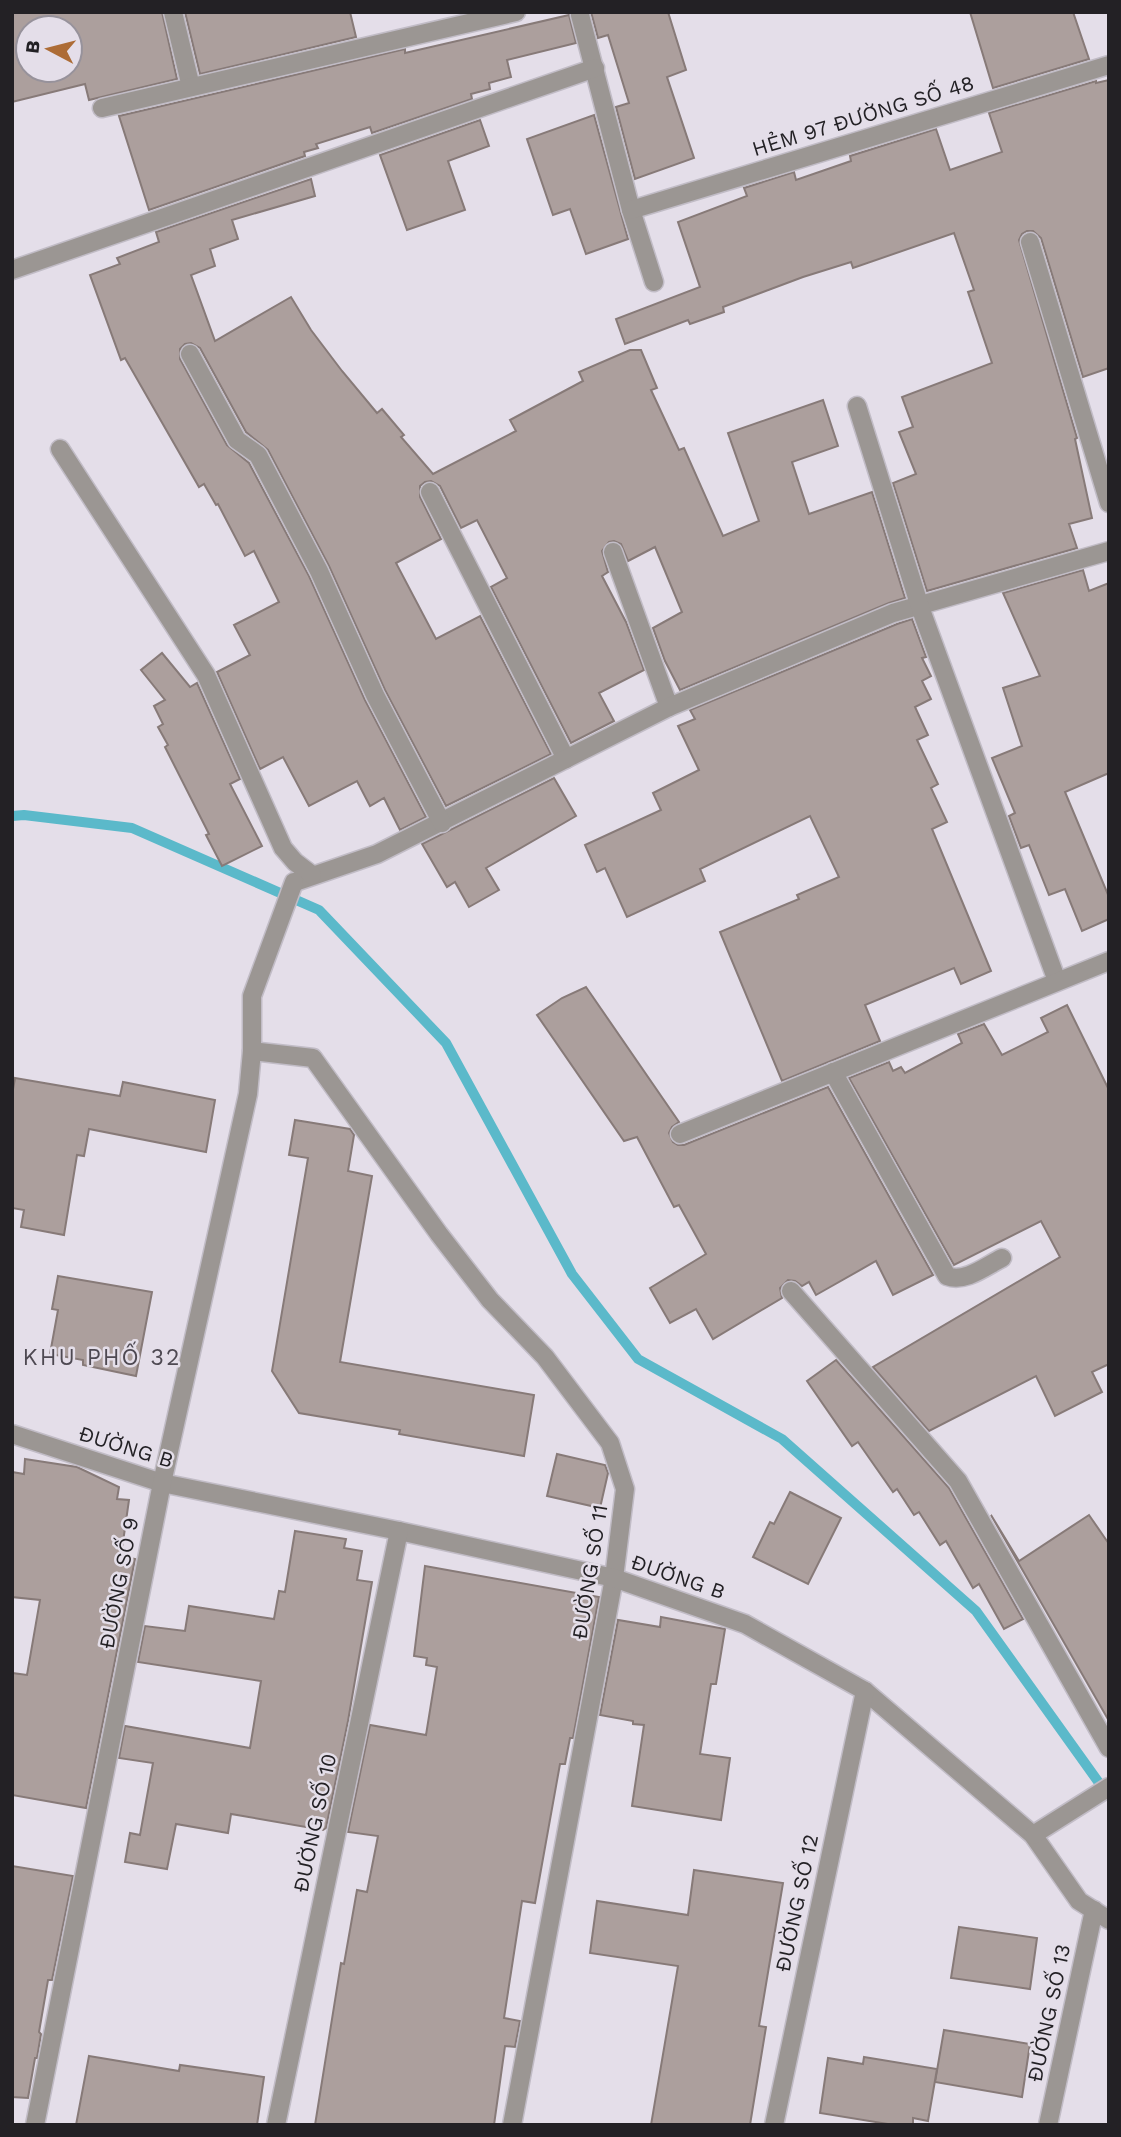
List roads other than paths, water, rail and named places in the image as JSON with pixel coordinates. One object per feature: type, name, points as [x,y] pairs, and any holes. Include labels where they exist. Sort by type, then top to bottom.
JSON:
[{"type":"street","points":[[173,12],[191,87]]},
{"type":"street","points":[[102,108],[516,12]]},
{"type":"street","points":[[580,15],[631,210],[654,282]]},
{"type":"street","name":"HẺM 97 ĐƯỜNG SỐ 48","points":[[631,210],[1109,65]]},
{"type":"street","points":[[12,270],[595,68]]},
{"type":"street","points":[[1030,242],[1109,503]]},
{"type":"street","points":[[190,354],[237,440],[258,455],[320,571],[375,695],[442,822]]},
{"type":"street","points":[[857,406],[920,607],[1057,981]]},
{"type":"street","points":[[60,449],[206,675],[282,848],[312,875],[377,854],[669,708],[893,613],[1109,551]]},
{"type":"street","points":[[430,492],[566,759]]},
{"type":"street","points":[[613,552],[669,708]]},
{"type":"street","name":"ĐƯỜNG SỐ 9","points":[[35,2125],[162,1483],[248,1094],[252,1051],[252,996],[294,882],[312,875]]},
{"type":"street","points":[[680,1134],[1109,961]]},
{"type":"street","name":"ĐƯỜNG SỐ 11","points":[[252,1051],[313,1058],[439,1234],[490,1300],[545,1357],[610,1443],[625,1489],[614,1578],[512,2125]]},
{"type":"street","points":[[833,1072],[947,1276],[956,1280],[966,1277],[1002,1258]]},
{"type":"street","points":[[791,1291],[958,1481],[1109,1748]]},
{"type":"street","name":"ĐƯỜNG B","points":[[12,1434],[162,1483],[614,1578],[745,1624],[865,1691],[1033,1835],[1079,1901],[1101,1915]]},
{"type":"street","name":"ĐƯỜNG SỐ 10","points":[[276,2125],[398,1531]]},
{"type":"street","name":"ĐƯỜNG SỐ 12","points":[[774,2125],[865,1691]]},
{"type":"street","points":[[1033,1835],[1109,1787]]},
{"type":"street","name":"ĐƯỜNG SỐ 13","points":[[1048,2125],[1101,1915]]},
{"type":"waterway","points":[[12,816],[24,815],[132,828],[319,910],[446,1043],[572,1274],[638,1359],[782,1439],[976,1611],[1107,1794]]},
{"type":"district","name":"KHU PHỐ 32","points":[[102,1357]]}]
